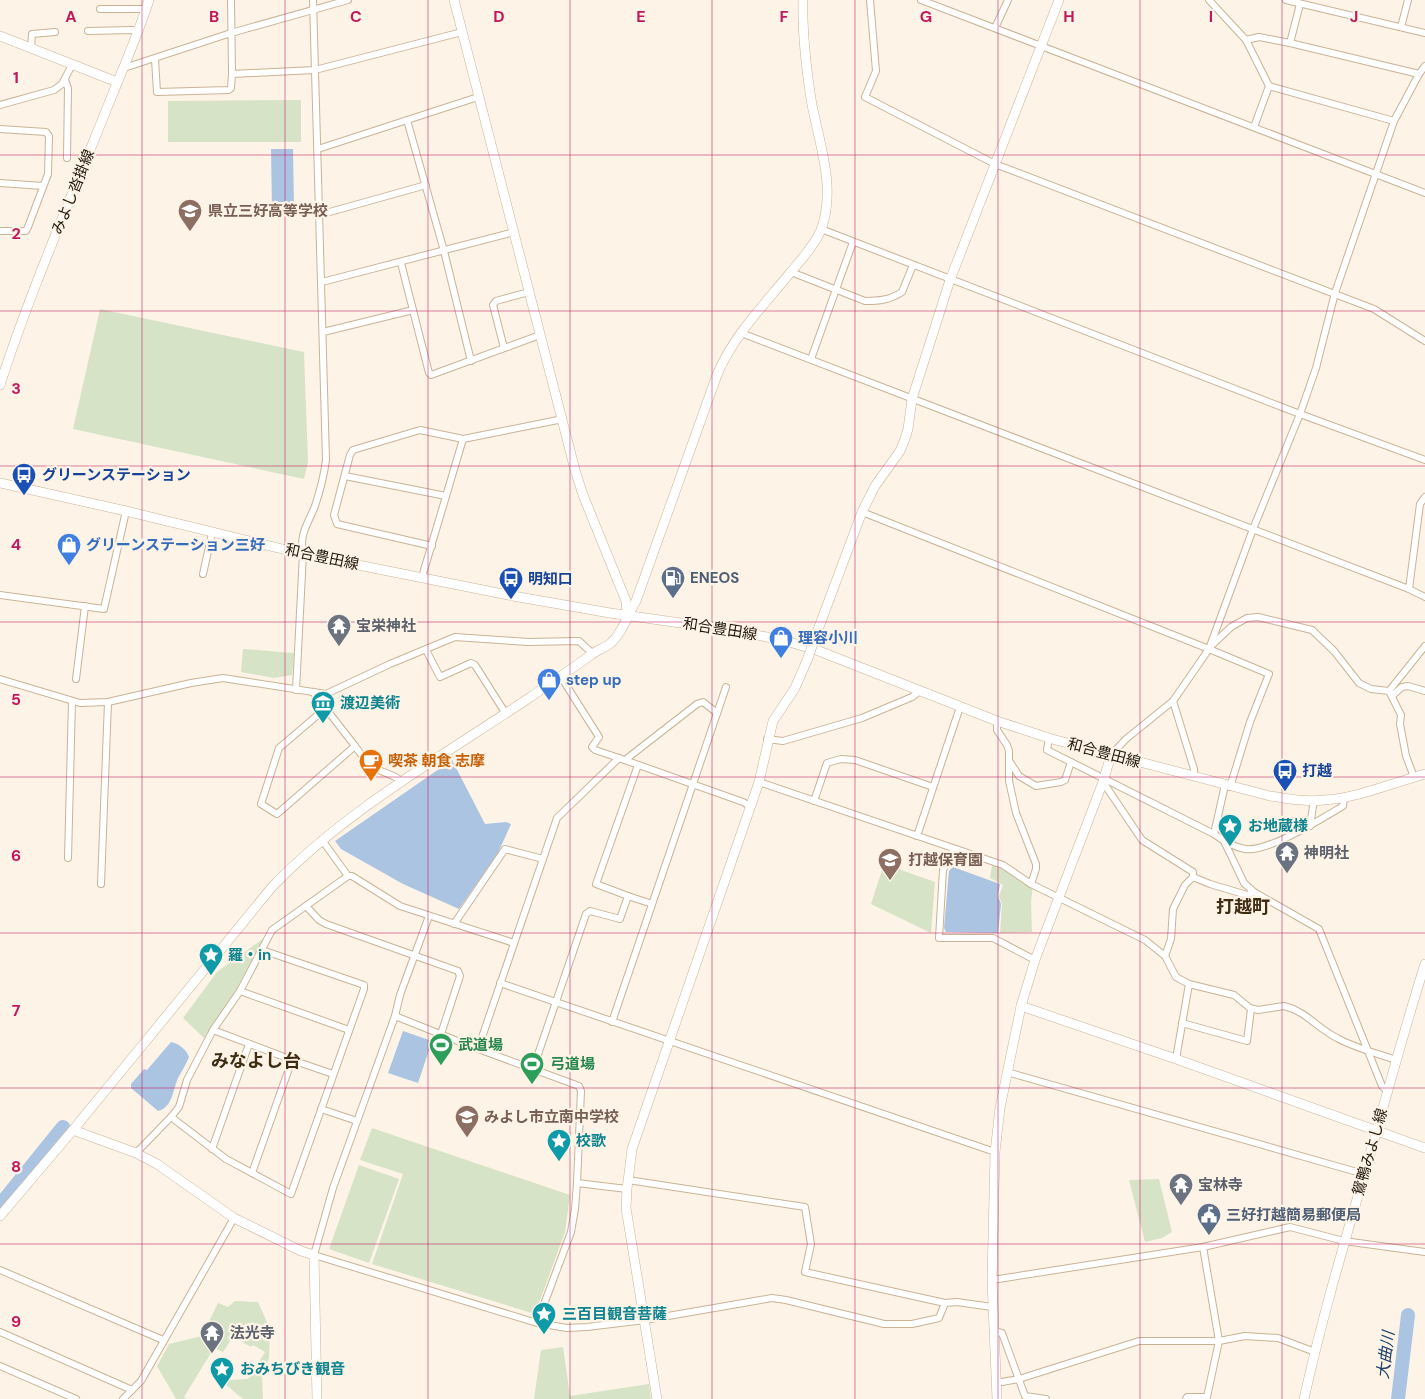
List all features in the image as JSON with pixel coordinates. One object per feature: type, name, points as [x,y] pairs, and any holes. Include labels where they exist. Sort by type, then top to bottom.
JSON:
[{"type":"street","points":[[155,59],[157,92],[230,90],[232,88],[231,0]]},
{"type":"street","points":[[296,690],[303,554],[301,544],[323,482],[326,460],[313,0]]},
{"type":"street","points":[[124,68],[313,9],[348,0]]},
{"type":"street","points":[[454,0],[578,482],[626,601],[627,615]]},
{"type":"street","points":[[0,1216],[272,887],[295,864],[322,840],[401,781],[506,714],[611,642],[624,625],[627,615],[636,601],[716,374],[741,333],[815,242],[821,229],[827,206],[828,190],[806,66],[803,0]]},
{"type":"street","points":[[870,0],[876,72],[865,97],[995,164],[1374,309],[1425,341]]},
{"type":"street","points":[[920,0],[1425,193]]},
{"type":"street","points":[[995,28],[1008,0]]},
{"type":"street","points":[[658,1399],[628,1225],[628,1185],[632,1149],[758,782],[773,722],[795,688],[808,658],[862,512],[875,486],[900,451],[905,439],[912,399],[950,280],[1059,0]]},
{"type":"street","points":[[1209,0],[1246,40],[1270,86],[1394,121]]},
{"type":"street","points":[[1286,0],[1425,33]]},
{"type":"street","points":[[1402,27],[1408,0]]},
{"type":"street","points":[[1290,43],[1300,4]]},
{"type":"street","points":[[100,9],[148,5]]},
{"type":"street","name":"みよし沓掛線","points":[[0,385],[28,305],[148,5]]},
{"type":"street","points":[[88,30],[133,30],[137,32]]},
{"type":"street","points":[[31,48],[32,34],[55,32]]},
{"type":"street","points":[[232,74],[315,70],[462,32]]},
{"type":"street","points":[[0,36],[117,82]]},
{"type":"street","points":[[1246,40],[1259,37],[1290,43],[1419,74]]},
{"type":"street","points":[[0,105],[54,90],[65,80],[72,64]]},
{"type":"street","points":[[1209,648],[1253,529],[1300,414],[1316,368],[1335,293],[1394,121],[1425,66]]},
{"type":"street","points":[[65,80],[68,88],[68,158]]},
{"type":"street","points":[[1254,127],[1270,86]]},
{"type":"street","points":[[318,149],[478,97]]},
{"type":"street","points":[[407,120],[444,251],[472,361]]},
{"type":"street","points":[[0,130],[48,133],[48,174],[26,230],[0,231]]},
{"type":"street","points":[[0,183],[43,186]]},
{"type":"street","points":[[319,215],[426,185]]},
{"type":"street","points":[[821,229],[1300,414],[1425,460]]},
{"type":"street","points":[[322,282],[401,263],[514,232]]},
{"type":"street","points":[[811,359],[853,242]]},
{"type":"street","points":[[401,263],[431,375],[540,336]]},
{"type":"street","points":[[791,272],[865,301],[884,300],[902,292],[913,265]]},
{"type":"street","points":[[504,348],[493,305],[496,301],[529,292]]},
{"type":"street","points":[[323,332],[413,310]]},
{"type":"street","points":[[741,333],[1409,589],[1425,597]]},
{"type":"street","points":[[432,546],[337,524],[334,515],[353,450],[420,430],[463,440],[563,419]]},
{"type":"street","points":[[422,577],[463,440]]},
{"type":"street","points":[[345,476],[446,496]]},
{"type":"street","name":"和合豊田線","points":[[0,483],[303,554],[513,596],[627,615],[723,628],[783,640],[819,651],[997,721],[1049,738],[1228,786],[1294,800],[1344,798],[1425,774]]},
{"type":"street","points":[[1409,589],[1420,504],[1425,497]]},
{"type":"street","points":[[0,595],[104,609],[126,511]]},
{"type":"street","points":[[862,512],[1209,648],[1269,674],[1250,722],[1214,834]]},
{"type":"street","points":[[203,574],[212,533]]},
{"type":"street","points":[[76,679],[85,606]]},
{"type":"street","points":[[996,1399],[992,1280],[995,1152],[1000,1108],[1020,1006],[1035,960],[1060,898],[1111,754],[1126,739],[1174,700],[1209,648],[1231,627],[1247,618],[1258,617],[1312,630],[1334,650],[1359,683],[1370,689],[1391,694],[1402,687],[1408,686],[1425,690]]},
{"type":"street","points":[[0,680],[72,701],[108,702],[191,683],[223,678],[326,694],[390,664],[455,637],[528,642],[579,641],[593,654]]},
{"type":"street","points":[[1391,694],[1425,646]]},
{"type":"street","points":[[426,650],[440,677],[472,663],[475,665],[506,714]]},
{"type":"street","points":[[561,677],[599,737],[592,747],[595,750],[694,784],[750,806]]},
{"type":"street","points":[[612,1022],[726,687]]},
{"type":"street","points":[[768,739],[783,740],[862,718],[912,697],[920,691]]},
{"type":"street","points":[[313,692],[368,763],[380,771],[396,776],[401,781]]},
{"type":"street","points":[[1391,694],[1401,715],[1400,724],[1406,756],[1414,777]]},
{"type":"street","points":[[1174,700],[1194,769],[1194,777]]},
{"type":"street","points":[[68,858],[72,701]]},
{"type":"street","points":[[101,884],[108,702]]},
{"type":"street","points":[[478,1049],[557,818],[622,759],[697,704],[703,702],[718,713]]},
{"type":"street","points":[[917,836],[960,707]]},
{"type":"street","points":[[326,708],[279,748],[261,804],[277,814],[355,746]]},
{"type":"street","points":[[997,721],[997,730],[1007,745],[1010,761],[1009,781],[1016,813],[1036,864],[1031,884]]},
{"type":"street","points":[[1049,738],[1047,750],[1103,780],[1214,834],[1224,841],[1246,849],[1259,849],[1310,826],[1343,806],[1344,798]]},
{"type":"street","points":[[814,801],[827,763],[841,759],[855,760],[933,787]]},
{"type":"street","points":[[1010,761],[1019,776],[1036,786],[1065,780],[1071,762]]},
{"type":"street","points":[[638,765],[596,884],[652,904]]},
{"type":"street","points":[[1103,780],[1142,840],[1193,872],[1193,878],[1185,885],[1173,909],[1171,939],[1165,956]]},
{"type":"street","points":[[758,782],[1003,865],[1031,884],[1136,935],[1165,956],[1176,977],[1189,984],[1234,995],[1252,1009],[1288,1007],[1308,1016],[1338,1039],[1396,1060]]},
{"type":"street","points":[[1310,826],[1314,800]]},
{"type":"street","points":[[322,840],[348,876],[352,876],[400,906],[514,943]]},
{"type":"street","points":[[1224,841],[1244,883],[1254,892],[1319,929],[1382,1086],[1388,1092]]},
{"type":"street","points":[[1230,853],[1238,846]]},
{"type":"street","points":[[454,924],[505,848],[543,859]]},
{"type":"street","points":[[954,849],[943,870],[939,938],[993,938],[1035,960]]},
{"type":"street","points":[[136,1153],[179,1107],[187,1080],[213,1030],[240,991],[272,930],[348,876]]},
{"type":"street","points":[[1193,878],[1247,895],[1254,892]]},
{"type":"street","points":[[533,1069],[586,914],[590,912],[620,918],[628,896]]},
{"type":"street","points":[[306,906],[319,920],[326,924],[460,973],[440,1034]]},
{"type":"street","points":[[317,1399],[314,1255],[333,1188],[429,916]]},
{"type":"street","points":[[171,1117],[212,1149],[291,1194],[364,985],[262,950]]},
{"type":"street","name":"鴛鴨みよし線","points":[[1304,1399],[1344,1241],[1425,964]]},
{"type":"street","points":[[500,983],[995,1152]]},
{"type":"street","points":[[1176,1059],[1189,984]]},
{"type":"street","points":[[240,991],[349,1030]]},
{"type":"street","points":[[1020,1006],[1176,1059],[1425,1148]]},
{"type":"street","points":[[1182,1023],[1246,1041],[1252,1009]]},
{"type":"street","points":[[395,1016],[579,1086],[581,1090],[577,1182],[571,1232],[537,1323]]},
{"type":"street","points":[[213,1030],[333,1074]]},
{"type":"street","points":[[212,1149],[249,1044]]},
{"type":"street","points":[[252,1173],[292,1060]]},
{"type":"street","points":[[1007,1072],[1364,1174]]},
{"type":"street","points":[[322,1109],[357,1122]]},
{"type":"street","points":[[73,1130],[136,1153],[157,1164],[234,1218],[302,1251],[537,1323],[566,1328],[587,1327],[645,1320],[772,1298],[884,1324],[912,1324],[940,1318],[945,1303]]},
{"type":"street","points":[[577,1182],[628,1185],[805,1207],[811,1244],[804,1272],[945,1303],[957,1302],[992,1307]]},
{"type":"street","points":[[124,1399],[141,1381],[234,1218]]},
{"type":"street","points":[[992,1280],[1203,1247],[1290,1227],[1344,1241],[1425,1252]]},
{"type":"street","points":[[1186,1399],[1187,1397],[1207,1397],[1219,1341],[1203,1247]]},
{"type":"street","points":[[0,1271],[163,1340]]},
{"type":"street","points":[[993,1331],[1002,1333],[1025,1396],[1046,1399]]},
{"type":"street","points":[[0,1332],[132,1390]]},
{"type":"street","points":[[996,1383],[1019,1379],[1139,1342],[1219,1341],[1245,1336],[1278,1338],[1315,1352]]},
{"type":"street","points":[[0,1366],[76,1399]]},
{"type":"green space","points":[[301,100],[301,142],[168,142],[168,101]]},
{"type":"green space","points":[[100,309],[304,352],[308,462],[304,479],[73,429]]},
{"type":"green space","points":[[243,649],[294,653],[292,675],[274,678],[241,672]]},
{"type":"green space","points":[[884,864],[935,882],[931,933],[871,904]]},
{"type":"green space","points":[[992,865],[1002,867],[1033,887],[1031,901],[1032,932],[1000,933],[1002,904],[999,896],[1003,885],[990,878]]},
{"type":"green space","points":[[264,938],[236,990],[204,1038],[183,1018],[217,972]]},
{"type":"green space","points":[[372,1128],[570,1195],[565,1232],[535,1314],[372,1264],[403,1174],[360,1160]]},
{"type":"green space","points":[[359,1165],[399,1179],[369,1263],[329,1249]]},
{"type":"green space","points":[[1159,1179],[1172,1232],[1162,1238],[1145,1242],[1129,1180]]},
{"type":"green space","name":"法光寺","points":[[235,1301],[258,1302],[270,1329],[269,1358],[262,1375],[263,1399],[243,1399],[225,1384],[227,1380],[248,1379],[265,1352],[233,1337],[223,1352],[214,1348],[184,1397],[187,1399],[176,1399],[157,1366],[169,1344],[202,1336],[218,1303],[228,1307]]},
{"type":"green space","points":[[563,1347],[570,1396],[649,1384],[651,1399],[534,1399],[541,1350]]},
{"type":"water","points":[[271,149],[293,149],[294,209],[272,210]]},
{"type":"water","points":[[452,760],[485,824],[506,822],[511,824],[498,853],[459,909],[403,884],[341,849],[335,841]]},
{"type":"water","points":[[953,867],[1000,884],[998,896],[1001,904],[998,933],[946,932],[944,928],[949,871]]},
{"type":"water","points":[[403,1031],[432,1041],[418,1083],[388,1073]]},
{"type":"water","points":[[171,1042],[182,1047],[189,1057],[178,1078],[169,1102],[163,1109],[158,1111],[131,1088],[131,1084],[144,1069],[147,1070]]},
{"type":"waterway","points":[[0,1205],[63,1127]]},
{"type":"waterway","name":"大曲川","points":[[1398,1399],[1408,1315]]},
{"type":"place","name":"県立三好高等学校","points":[[190,232]]},
{"type":"place","name":"グリーンステーション","points":[[24,496]]},
{"type":"place","name":"グリーンステーション三好","points":[[69,566]]},
{"type":"place","name":"ENEOS","points":[[673,599]]},
{"type":"place","name":"明知口","points":[[511,600]]},
{"type":"place","name":"宝栄神社","points":[[339,647]]},
{"type":"place","name":"理容小川","points":[[781,659]]},
{"type":"place","name":"step up","points":[[549,701]]},
{"type":"place","name":"渡辺美術","points":[[323,724]]},
{"type":"place","name":"喫茶 朝食 志摩","points":[[371,782]]},
{"type":"place","name":"打越","points":[[1285,792]]},
{"type":"place","name":"お地蔵様","points":[[1230,847]]},
{"type":"place","name":"神明社","points":[[1287,874]]},
{"type":"place","name":"打越保育園","points":[[890,881]]},
{"type":"place","name":"羅・in","points":[[211,976]]},
{"type":"place","name":"武道場","points":[[441,1066]]},
{"type":"place","name":"弓道場","points":[[532,1085]]},
{"type":"place","name":"みよし市立南中学校","points":[[467,1138]]},
{"type":"place","name":"校歌","points":[[559,1162]]},
{"type":"place","name":"宝林寺","points":[[1181,1206]]},
{"type":"place","name":"三好打越簡易郵便局","points":[[1209,1236]]},
{"type":"place","name":"三百目観音菩薩","points":[[544,1335]]},
{"type":"place","name":"法光寺","points":[[212,1354]]},
{"type":"place","name":"おみちびき観音","points":[[222,1390]]},
{"type":"district","name":"打越町","points":[[1243,907]]},
{"type":"district","name":"みなよし台","points":[[256,1061]]}]
